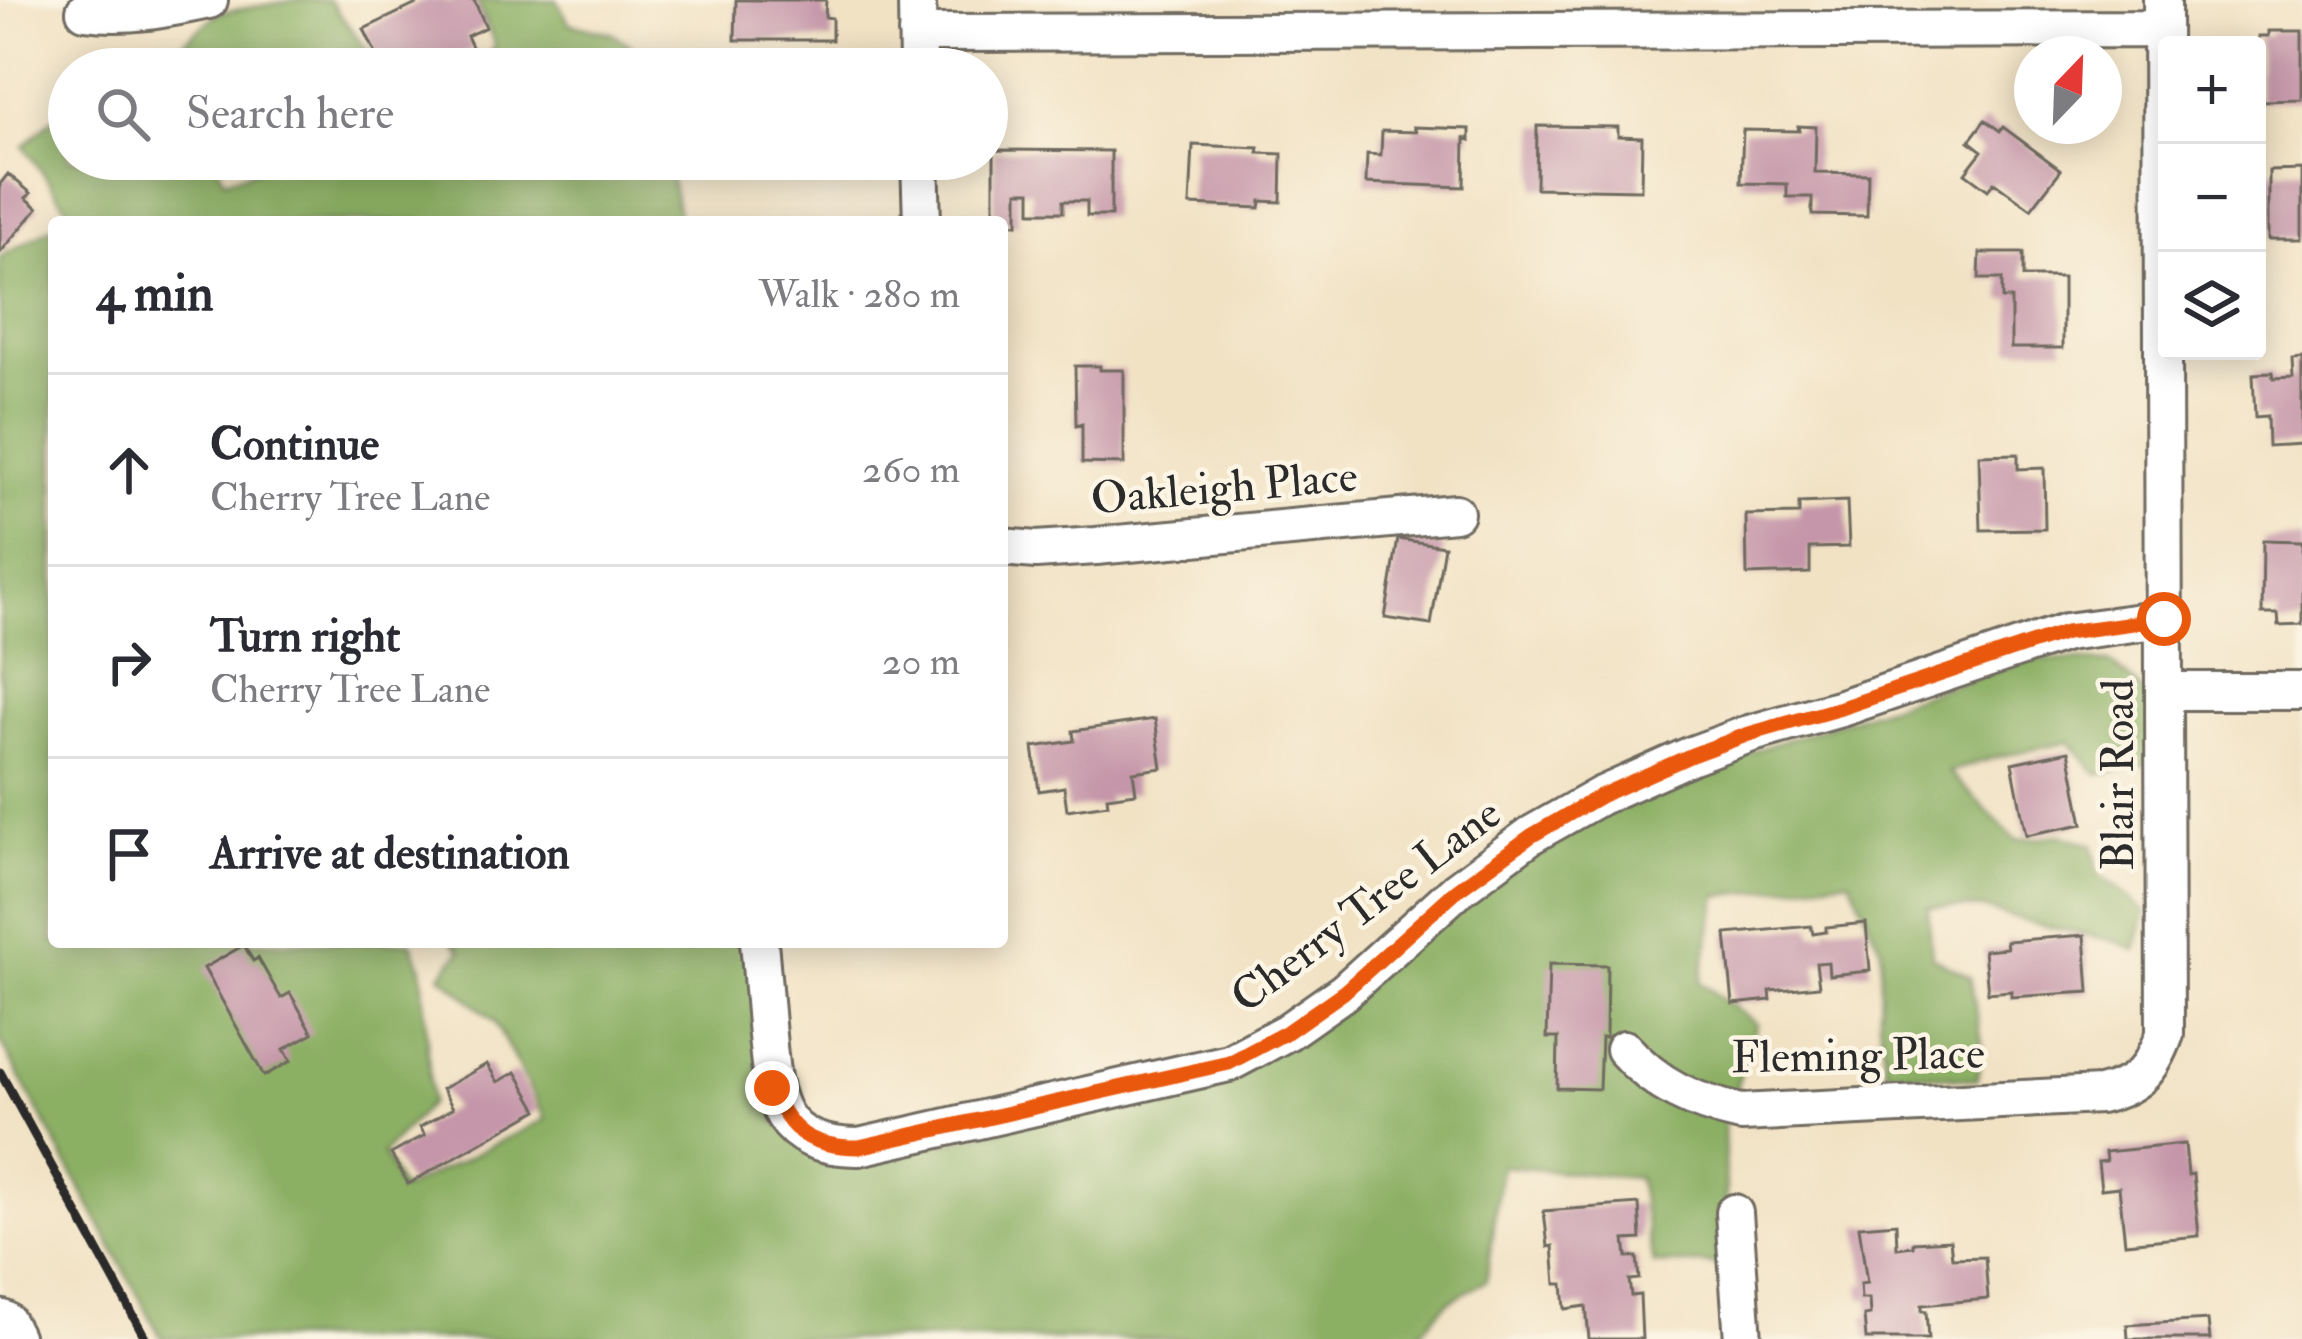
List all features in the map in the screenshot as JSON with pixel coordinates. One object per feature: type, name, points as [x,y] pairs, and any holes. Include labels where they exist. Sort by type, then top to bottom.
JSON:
[{"type":"highway","points":[[0,1326],[7,1339]]},
{"type":"street","points":[[85,11],[111,15],[209,0]]},
{"type":"street","points":[[917,34],[2162,14]]},
{"type":"street","name":"Blair Road","points":[[2112,1092],[2141,1077],[2157,1058],[2165,1034],[2162,14]]},
{"type":"street","points":[[921,180],[922,216]]},
{"type":"street","name":"Oakleigh Place","points":[[1008,548],[1096,547],[1455,513]]},
{"type":"street","name":"Cherry Tree Lane","points":[[760,948],[772,1088],[794,1127],[834,1147],[859,1147],[1206,1069],[1229,1063],[1287,1032],[1344,992],[1457,890],[1531,836],[1600,796],[1749,734],[2066,632],[2164,619]]},
{"type":"street","points":[[2164,691],[2302,691]]},
{"type":"street","name":"Fleming Place","points":[[1624,1049],[1666,1086],[1702,1104],[1741,1113],[2112,1092]]},
{"type":"street","points":[[1734,1213],[1743,1339]]},
{"type":"green space","points":[[297,0],[329,0],[365,48],[181,45],[218,13]]},
{"type":"green space","points":[[477,0],[557,0],[569,23],[613,34],[635,48],[493,48]]},
{"type":"green space","points":[[48,124],[48,180],[671,180],[678,216],[70,216],[24,146]]},
{"type":"green space","points":[[48,229],[48,948],[414,948],[422,968],[431,1102],[383,1153],[401,1190],[546,1119],[494,1021],[441,975],[461,951],[458,948],[751,948],[775,1122],[830,1164],[870,1162],[1232,1071],[1438,916],[1625,793],[2031,659],[2109,662],[2158,705],[2146,764],[2098,775],[2070,742],[1949,772],[2016,840],[2062,835],[2092,845],[2099,874],[2147,911],[2136,950],[1982,908],[1928,907],[1932,957],[1970,977],[1982,1043],[1977,1080],[1886,1070],[1879,1019],[1881,949],[1850,879],[1718,896],[1700,982],[1757,1024],[1724,1125],[1728,1264],[1653,1264],[1638,1178],[1501,1166],[1486,1281],[1447,1302],[1414,1339],[162,1339],[0,1040],[0,257]]},
{"type":"building","points":[[425,0],[474,0],[486,27],[467,36],[473,48],[373,48],[364,29]]},
{"type":"building","points":[[736,0],[826,0],[832,40],[735,40]]},
{"type":"building","points":[[2269,31],[2302,31],[2302,100],[2266,101]]},
{"type":"building","points":[[1985,120],[2014,135],[2014,144],[2026,144],[2061,170],[2031,209],[1994,182],[1988,190],[1965,173],[1982,151],[1969,141]]},
{"type":"building","points":[[1537,126],[1618,127],[1618,136],[1642,137],[1641,190],[1536,188]]},
{"type":"building","points":[[1798,126],[1816,127],[1815,173],[1868,174],[1867,216],[1812,215],[1812,197],[1787,197],[1787,184],[1741,183],[1743,130],[1799,131]]},
{"type":"building","points":[[1414,127],[1470,129],[1470,140],[1465,138],[1464,187],[1366,183],[1367,154],[1381,155],[1382,131],[1416,132]]},
{"type":"building","points":[[1193,145],[1259,148],[1258,153],[1282,154],[1281,202],[1261,201],[1260,208],[1190,205]]},
{"type":"building","points":[[1008,150],[1111,151],[1111,216],[1087,216],[1087,201],[1063,201],[1063,212],[1031,212],[1031,191],[1018,191],[1018,224],[1008,223],[1008,216],[994,216],[994,180],[1008,180]]},
{"type":"building","points":[[2302,170],[2302,239],[2269,239],[2269,171]]},
{"type":"building","points":[[8,174],[31,193],[26,198],[38,208],[0,253],[0,184]]},
{"type":"building","points":[[1980,253],[2023,253],[2023,277],[2063,277],[2063,348],[2011,348],[2011,299],[2002,299],[2002,279],[1979,279]]},
{"type":"building","points":[[2302,358],[2302,444],[2268,446],[2267,416],[2255,417],[2253,374],[2293,378],[2292,359]]},
{"type":"building","points":[[1075,366],[1124,370],[1124,464],[1082,463]]},
{"type":"building","points":[[2018,454],[2018,469],[2044,468],[2045,529],[1981,530],[1979,455]]},
{"type":"building","points":[[1847,501],[1849,547],[1810,548],[1810,573],[1747,575],[1746,515],[1799,514],[1799,503]]},
{"type":"building","points":[[1398,539],[1444,546],[1431,625],[1385,618]]},
{"type":"building","points":[[2263,540],[2302,541],[2302,624],[2279,625],[2278,613],[2262,613]]},
{"type":"building","points":[[1155,719],[1162,768],[1133,772],[1136,793],[1107,797],[1108,804],[1067,810],[1064,787],[1039,791],[1033,747],[1074,741],[1073,731]]},
{"type":"building","points":[[2069,751],[2083,824],[2026,835],[2012,763]]},
{"type":"building","points":[[1866,923],[1870,971],[1829,975],[1828,962],[1816,963],[1819,986],[1770,991],[1771,1000],[1733,1004],[1726,934],[1811,926],[1813,934],[1826,932],[1826,927]]},
{"type":"building","points":[[2085,935],[2089,992],[2011,997],[2011,991],[1988,993],[1984,950],[2007,948],[2006,941]]},
{"type":"building","points":[[239,948],[246,948],[253,961],[258,958],[281,998],[290,993],[313,1033],[284,1049],[291,1061],[264,1076],[204,968]]},
{"type":"building","points":[[1549,964],[1607,965],[1606,1037],[1601,1037],[1599,1089],[1557,1088],[1558,1038],[1547,1038]]},
{"type":"building","points":[[487,1064],[498,1082],[516,1072],[538,1110],[408,1184],[391,1154],[425,1135],[420,1127],[453,1108],[442,1089]]},
{"type":"building","points":[[2185,1144],[2199,1236],[2125,1243],[2119,1187],[2101,1189],[2098,1162],[2106,1161],[2105,1152]]},
{"type":"building","points":[[1639,1204],[1641,1239],[1625,1240],[1627,1257],[1637,1257],[1639,1279],[1629,1280],[1631,1296],[1640,1295],[1642,1339],[1589,1339],[1586,1306],[1565,1309],[1563,1284],[1556,1284],[1544,1211]]},
{"type":"building","points":[[1896,1223],[1897,1248],[1950,1240],[1952,1258],[1985,1257],[1988,1299],[1922,1305],[1928,1339],[1866,1339],[1864,1316],[1870,1315],[1869,1299],[1861,1299],[1860,1284],[1867,1283],[1859,1226]]},
{"type":"building","points":[[2208,1320],[2210,1339],[2128,1339],[2127,1325]]},
{"type":"railway","points":[[0,1072],[146,1339]]},
{"type":"route","points":[[772,1088],[781,1111],[810,1139],[834,1147],[859,1147],[1229,1063],[1287,1032],[1344,992],[1457,890],[1531,836],[1600,796],[1749,734],[2066,632],[2164,619]]}]
